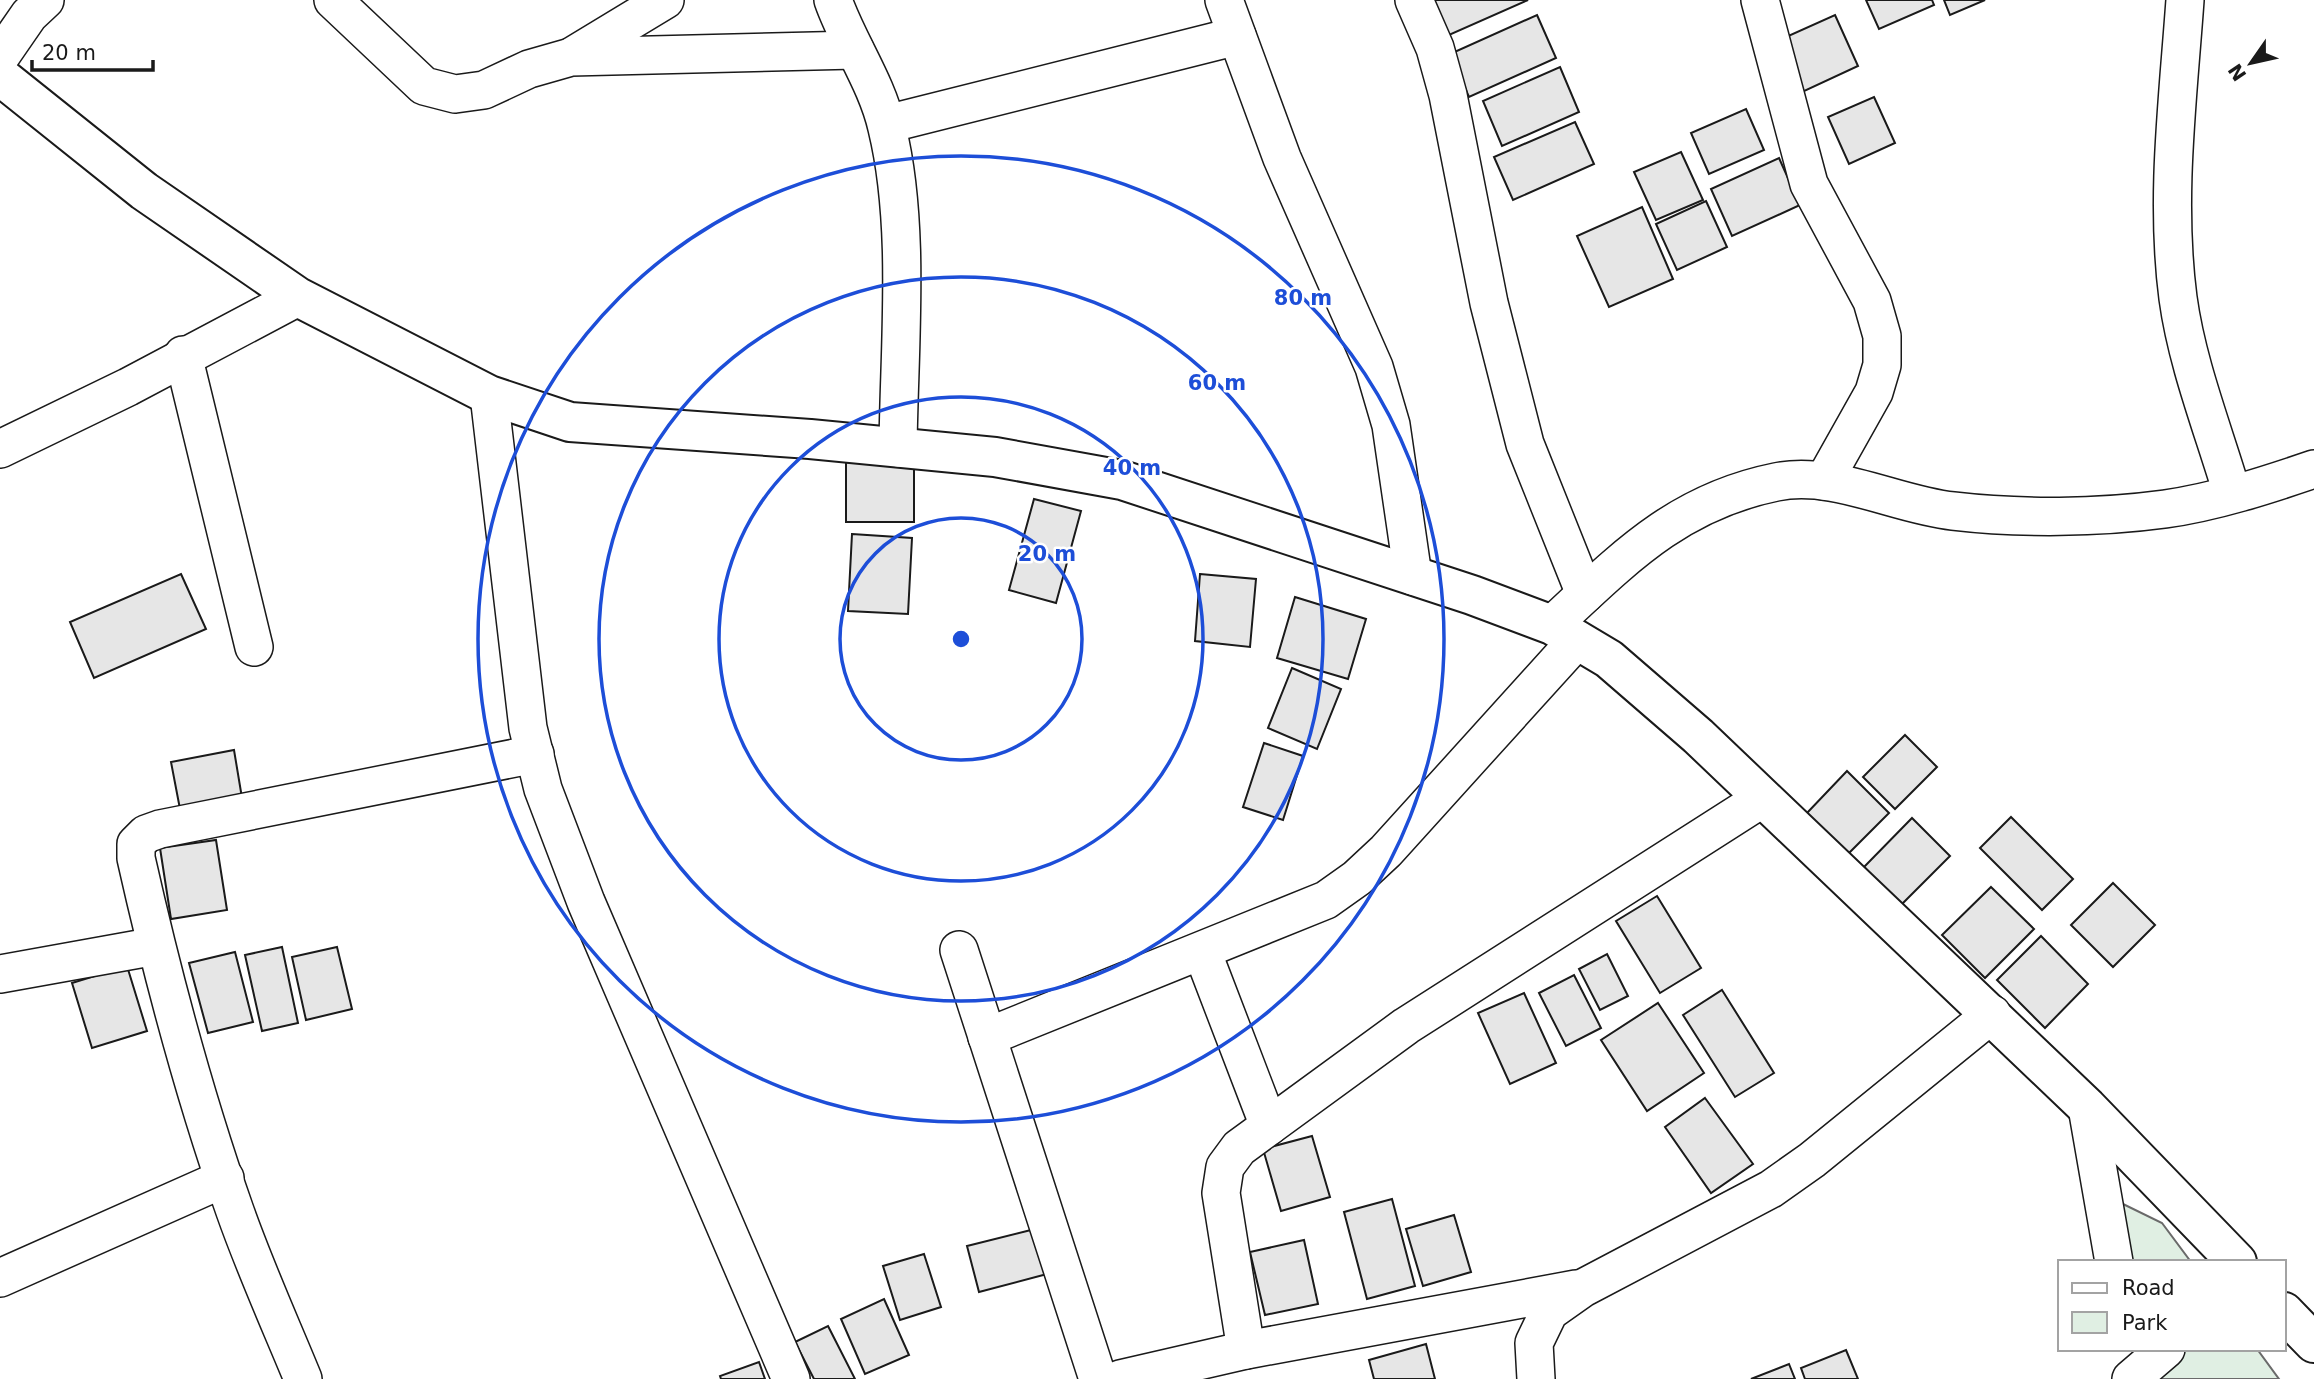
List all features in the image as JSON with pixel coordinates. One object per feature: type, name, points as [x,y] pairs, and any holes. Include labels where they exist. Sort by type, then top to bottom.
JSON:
[{"type":"street","points":[[45,0],[29,15],[4,81],[144,191],[298,297],[489,395],[570,422],[995,457],[1122,480],[1413,576],[1564,633],[1619,668],[1698,736],[1992,1014],[2087,1107],[2235,1260]]},
{"type":"street","points":[[333,0],[424,86],[455,94],[484,90],[528,69],[570,57],[855,50]]},
{"type":"street","points":[[570,57],[664,0]]},
{"type":"street","points":[[833,0],[887,124],[896,170],[899,219],[898,448]]},
{"type":"street","points":[[1224,0],[1282,158],[1374,367],[1391,425],[1413,576]]},
{"type":"street","points":[[1414,0],[1435,48],[1448,95],[1489,303],[1525,444],[1585,594]]},
{"type":"street","points":[[1760,0],[1809,184],[1872,301],[1882,336],[1882,365],[1874,391],[1824,481]]},
{"type":"street","points":[[2185,0],[2172,177],[2172,243],[2178,300],[2192,362],[2232,493]]},
{"type":"street","points":[[887,124],[1237,37]]},
{"type":"street","points":[[0,449],[128,387],[183,355],[298,297]]},
{"type":"street","points":[[183,355],[254,648]]},
{"type":"street","points":[[489,395],[528,728],[562,846],[791,1379]]},
{"type":"street","points":[[987,1037],[1326,900],[1357,878],[1386,850],[1564,633],[1585,594],[1616,565],[1680,516],[1730,494],[1779,481],[1824,481],[1953,511],[2028,514],[2167,509],[2314,469]]},
{"type":"street","points":[[303,1379],[225,1178],[184,1054],[156,946],[136,858],[136,844],[146,834],[535,754]]},
{"type":"street","points":[[1246,1350],[1221,1194],[1225,1167],[1239,1148],[1406,1026],[1763,798]]},
{"type":"street","points":[[0,974],[156,946]]},
{"type":"street","points":[[959,950],[1098,1379]]},
{"type":"street","points":[[1202,951],[1269,1126]]},
{"type":"street","points":[[1536,1379],[1534,1343],[1549,1312],[1583,1287],[1771,1189],[1812,1160],[1992,1014]]},
{"type":"street","points":[[2087,1107],[2114,1260]]},
{"type":"street","points":[[0,1278],[225,1178]]},
{"type":"street","points":[[1121,1379],[1246,1350],[1583,1287]]},
{"type":"street","points":[[2129,1351],[2130,1379]]},
{"type":"street","points":[[2130,1379],[2164,1351]]},
{"type":"green space","points":[[2121,1203],[2162,1223],[2190,1260],[2128,1260]]},
{"type":"green space","points":[[2138,1351],[2258,1351],[2279,1379],[2145,1379]]},
{"type":"building","points":[[1434,0],[1528,0],[1449,35]]},
{"type":"building","points":[[1866,0],[1932,0],[1934,5],[1879,29]]},
{"type":"building","points":[[1944,0],[1985,0],[1950,15]]},
{"type":"building","points":[[1537,15],[1556,58],[1469,97],[1450,54]]},
{"type":"building","points":[[1835,15],[1858,66],[1800,93],[1777,41]]},
{"type":"building","points":[[1560,67],[1579,112],[1502,146],[1483,101]]},
{"type":"building","points":[[1874,97],[1895,143],[1849,164],[1828,117]]},
{"type":"building","points":[[1746,109],[1764,150],[1709,174],[1691,133]]},
{"type":"building","points":[[1575,122],[1594,164],[1513,200],[1494,157]]},
{"type":"building","points":[[1681,152],[1703,200],[1656,220],[1634,172]]},
{"type":"building","points":[[1779,158],[1800,205],[1732,236],[1711,189]]},
{"type":"building","points":[[1706,201],[1727,247],[1677,270],[1656,224]]},
{"type":"building","points":[[1642,207],[1673,279],[1609,307],[1577,236]]},
{"type":"building","points":[[846,462],[914,463],[914,522],[846,522]]},
{"type":"building","points":[[1034,499],[1081,511],[1056,603],[1009,590]]},
{"type":"building","points":[[852,534],[912,538],[908,614],[848,611]]},
{"type":"building","points":[[181,574],[206,629],[94,678],[70,622]]},
{"type":"building","points":[[1200,574],[1256,579],[1250,647],[1195,641]]},
{"type":"building","points":[[1295,597],[1366,619],[1348,679],[1277,658]]},
{"type":"building","points":[[1292,668],[1341,689],[1317,749],[1268,728]]},
{"type":"building","points":[[1905,735],[1937,767],[1895,809],[1863,777]]},
{"type":"building","points":[[1264,743],[1303,756],[1283,820],[1243,807]]},
{"type":"building","points":[[234,750],[242,798],[180,809],[171,762]]},
{"type":"building","points":[[1847,771],[1889,813],[1847,855],[1806,814]]},
{"type":"building","points":[[2011,817],[2073,879],[2042,910],[1980,848]]},
{"type":"building","points":[[1912,818],[1950,856],[1901,905],[1864,867]]},
{"type":"building","points":[[216,840],[227,910],[171,919],[160,848]]},
{"type":"building","points":[[2113,883],[2155,925],[2113,967],[2071,925]]},
{"type":"building","points":[[1991,887],[2034,929],[1985,978],[1942,935]]},
{"type":"building","points":[[1657,896],[1701,968],[1660,993],[1616,921]]},
{"type":"building","points":[[2041,936],[2088,984],[2045,1028],[1997,980]]},
{"type":"building","points":[[282,947],[298,1023],[262,1031],[245,955]]},
{"type":"building","points":[[337,947],[352,1009],[306,1020],[292,957]]},
{"type":"building","points":[[235,952],[253,1022],[208,1033],[189,963]]},
{"type":"building","points":[[1607,954],[1628,996],[1600,1010],[1579,969]]},
{"type":"building","points":[[127,966],[147,1031],[92,1048],[72,983]]},
{"type":"building","points":[[1574,975],[1601,1028],[1566,1046],[1539,993]]},
{"type":"building","points":[[1722,990],[1774,1073],[1735,1097],[1683,1015]]},
{"type":"building","points":[[1524,993],[1556,1063],[1510,1084],[1478,1013]]},
{"type":"building","points":[[1658,1003],[1704,1073],[1647,1111],[1601,1040]]},
{"type":"building","points":[[1705,1098],[1753,1164],[1711,1193],[1665,1127]]},
{"type":"building","points":[[1312,1136],[1330,1197],[1281,1211],[1263,1149]]},
{"type":"building","points":[[1392,1199],[1415,1286],[1367,1299],[1344,1212]]},
{"type":"building","points":[[1454,1215],[1471,1272],[1423,1286],[1406,1229]]},
{"type":"building","points":[[1035,1229],[1047,1274],[979,1292],[967,1246]]},
{"type":"building","points":[[1304,1240],[1318,1304],[1265,1315],[1250,1252]]},
{"type":"building","points":[[924,1254],[941,1307],[900,1320],[883,1266]]},
{"type":"building","points":[[884,1299],[909,1355],[865,1374],[841,1319]]},
{"type":"building","points":[[828,1326],[855,1379],[814,1379],[795,1342]]},
{"type":"building","points":[[1426,1344],[1435,1379],[1374,1379],[1369,1360]]},
{"type":"building","points":[[1846,1350],[1858,1379],[1805,1379],[1801,1368]]},
{"type":"building","points":[[759,1362],[765,1379],[721,1379],[720,1376]]},
{"type":"building","points":[[1789,1364],[1795,1379],[1751,1379]]}]
